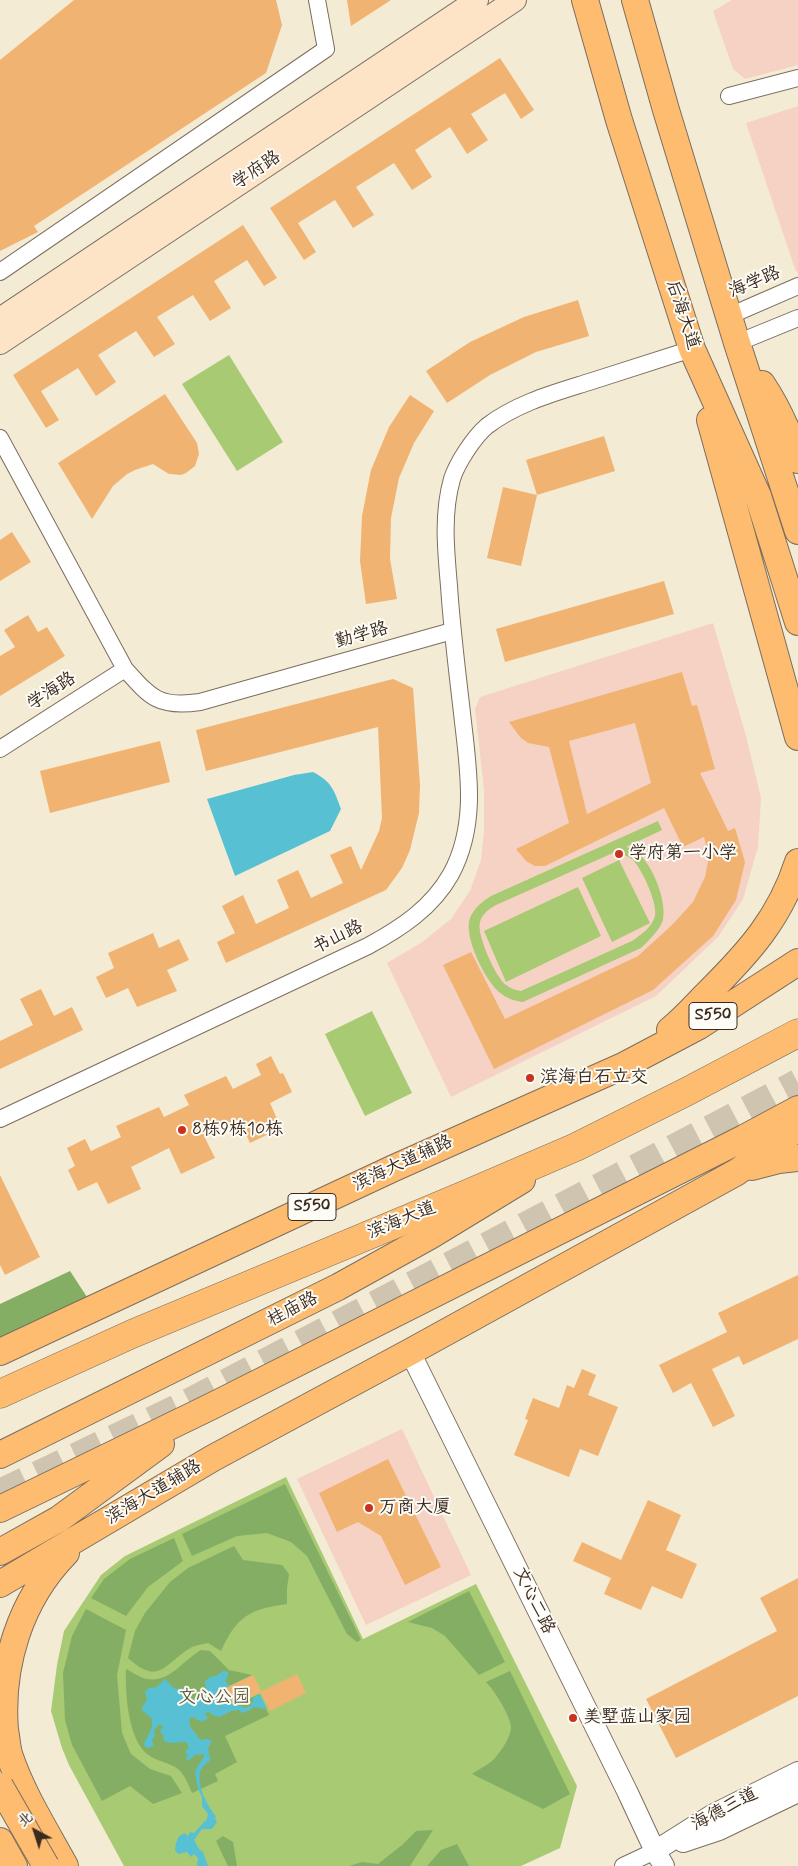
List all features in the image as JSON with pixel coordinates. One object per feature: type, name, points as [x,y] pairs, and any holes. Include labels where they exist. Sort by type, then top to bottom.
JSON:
[{"type":"highway","name":"滨海大道","points":[[0,1394],[132,1334],[576,1147],[798,1034]]},
{"type":"main road","name":"学府路","points":[[0,319],[477,0]]},
{"type":"main road","name":"学府路","points":[[0,343],[514,0]]},
{"type":"main road","name":"后海大道","points":[[585,0],[619,120],[692,349],[749,474],[798,622]]},
{"type":"main road","points":[[635,0],[666,110],[729,316],[796,524]]},
{"type":"main road","points":[[739,348],[774,404],[798,460]]},
{"type":"main road","points":[[692,349],[798,737]]},
{"type":"main road","points":[[625,1064],[675,1026],[760,938],[780,907],[798,862]]},
{"type":"main road","name":"滨海大道辅路","points":[[0,1352],[394,1168],[625,1064],[699,1026],[798,962]]},
{"type":"main road","points":[[0,1509],[212,1406],[798,1109]]},
{"type":"main road","name":"滨海大道辅路","points":[[84,1535],[213,1458],[737,1172],[798,1128]]},
{"type":"main road","name":"桂庙路","points":[[0,1455],[338,1288],[430,1236],[576,1147]]},
{"type":"main road","points":[[737,1172],[779,1160],[798,1158]]},
{"type":"main road","points":[[0,1552],[59,1519],[212,1406]]},
{"type":"main road","points":[[59,1519],[213,1458]]},
{"type":"main road","points":[[0,1584],[84,1535]]},
{"type":"main road","points":[[65,1866],[32,1806],[5,1746],[3,1715],[5,1671],[14,1634],[33,1595],[54,1565],[84,1535]]},
{"type":"main road","points":[[0,1786],[46,1866]]},
{"type":"main road","points":[[0,1841],[14,1866]]},
{"type":"street","points":[[0,272],[326,48],[317,0]]},
{"type":"street","points":[[729,96],[798,78]]},
{"type":"street","name":"海学路","points":[[729,316],[798,286]]},
{"type":"street","points":[[739,348],[798,318]]},
{"type":"street","points":[[452,631],[445,541],[446,512],[452,478],[467,450],[486,427],[509,411],[538,398],[692,349]]},
{"type":"street","name":"勤学路","points":[[0,438],[125,669],[151,695],[164,703],[181,705],[200,702],[452,631]]},
{"type":"street","name":"书山路","points":[[0,1119],[368,946],[416,917],[435,898],[451,874],[461,853],[467,829],[470,804],[469,778],[452,631]]},
{"type":"street","name":"学海路","points":[[0,749],[125,669]]},
{"type":"street","name":"文心二路","points":[[410,1352],[627,1791],[659,1861]]},
{"type":"street","name":"海德三道","points":[[659,1861],[712,1815],[798,1772]]},
{"type":"street","name":"海德三道","points":[[623,1866],[659,1861],[798,1792]]},
{"type":"shaded area","points":[[732,0],[798,0],[798,65],[745,79],[733,69],[713,11]]},
{"type":"shaded area","points":[[798,106],[798,271],[796,272],[746,123]]},
{"type":"shaded area","name":"学府第一小学","points":[[713,623],[746,736],[761,798],[758,847],[743,899],[718,937],[656,996],[451,1097],[387,963],[421,943],[451,919],[470,891],[481,860],[484,831],[484,790],[475,709],[480,697]]},
{"type":"shaded area","points":[[402,1429],[471,1575],[366,1625],[297,1479]]},
{"type":"green space","points":[[229,355],[283,442],[237,471],[182,384]]},
{"type":"green space","points":[[658,821],[662,830],[626,847],[634,850],[642,857],[655,877],[664,911],[663,920],[657,931],[641,948],[523,1002],[507,998],[493,986],[472,946],[469,926],[470,918],[474,911],[491,896]],"holes":[[[613,853],[632,859],[640,869],[654,903],[655,916],[649,927],[632,941],[521,991],[506,985],[497,974],[481,936],[480,922],[484,914],[496,905]]]},
{"type":"green space","points":[[619,860],[650,923],[612,942],[582,878]]},
{"type":"green space","points":[[578,887],[601,936],[506,982],[484,931]]},
{"type":"green space","points":[[372,1011],[412,1093],[365,1116],[325,1034]]},
{"type":"green space","points":[[70,1271],[87,1297],[0,1337],[0,1304]]},
{"type":"green space","name":"文心公园","points":[[286,1477],[363,1639],[476,1584],[577,1786],[560,1848],[521,1866],[124,1866],[69,1765],[51,1711],[64,1631],[101,1575],[125,1556]]},
{"type":"green space","points":[[285,1484],[361,1640],[357,1642],[347,1634],[307,1556],[291,1542],[267,1533],[237,1536],[192,1556],[182,1534]]},
{"type":"green space","points":[[174,1538],[183,1561],[148,1587],[126,1616],[91,1598],[104,1579],[130,1559]]},
{"type":"green space","points":[[234,1546],[243,1560],[282,1565],[289,1574],[287,1604],[263,1609],[246,1616],[233,1630],[221,1651],[208,1643],[192,1647],[162,1669],[155,1671],[148,1671],[139,1667],[128,1658],[135,1631],[145,1613],[170,1582],[188,1568]]},
{"type":"green space","points":[[469,1591],[505,1662],[479,1675],[445,1636],[432,1628],[408,1622]]},
{"type":"green space","points":[[86,1609],[126,1630],[117,1675],[122,1733],[131,1754],[150,1769],[171,1776],[182,1793],[153,1804],[130,1786],[102,1801],[72,1745],[65,1720],[63,1673],[72,1636]]},
{"type":"green space","points":[[201,1650],[210,1651],[229,1670],[252,1675],[225,1688],[234,1706],[259,1694],[269,1715],[225,1736],[237,1762],[215,1774],[218,1781],[192,1793],[178,1769],[150,1756],[143,1750],[137,1740],[129,1717],[126,1669],[147,1679],[163,1678]]},
{"type":"green space","points":[[510,1671],[570,1794],[543,1809],[472,1774],[495,1758],[503,1748],[509,1735],[511,1727],[508,1716],[486,1682]]},
{"type":"green space","points":[[433,1830],[410,1866],[349,1866],[362,1862],[378,1864],[416,1831]]},
{"type":"green space","points":[[223,1836],[233,1842],[237,1866],[228,1866],[216,1841]]},
{"type":"green space","points":[[457,1844],[469,1866],[427,1866],[441,1850]]},
{"type":"water","points":[[313,772],[332,787],[341,809],[330,831],[235,876],[207,799],[294,775]]},
{"type":"water","points":[[223,1671],[228,1672],[225,1681],[230,1686],[225,1689],[234,1707],[238,1705],[246,1708],[251,1705],[254,1697],[260,1694],[267,1709],[254,1707],[241,1713],[239,1710],[231,1711],[220,1717],[212,1715],[210,1712],[205,1713],[208,1719],[202,1721],[196,1720],[195,1717],[190,1718],[190,1725],[200,1740],[208,1739],[212,1741],[208,1748],[210,1760],[202,1768],[199,1777],[203,1795],[216,1816],[217,1822],[212,1829],[202,1829],[194,1840],[203,1852],[208,1866],[197,1866],[198,1858],[194,1854],[191,1857],[187,1852],[178,1854],[175,1850],[179,1836],[185,1833],[188,1836],[190,1832],[194,1833],[207,1819],[208,1814],[202,1806],[202,1797],[198,1789],[195,1773],[204,1754],[195,1755],[188,1761],[186,1759],[188,1756],[185,1752],[189,1747],[186,1742],[170,1743],[163,1740],[164,1736],[160,1732],[163,1726],[159,1724],[154,1731],[155,1736],[152,1740],[154,1746],[146,1748],[144,1744],[152,1727],[152,1719],[141,1709],[147,1700],[145,1692],[149,1688],[157,1687],[165,1679],[175,1689],[184,1688],[190,1699],[197,1699],[206,1689],[205,1681]]},
{"type":"building","points":[[74,0],[276,0],[282,25],[266,73],[34,226],[38,232],[0,251],[0,60]]},
{"type":"building","points":[[347,0],[391,0],[351,26]]},
{"type":"building","points":[[500,58],[534,110],[521,119],[505,93],[471,114],[488,140],[467,154],[450,127],[415,150],[432,177],[412,190],[394,163],[356,187],[374,215],[353,228],[335,200],[298,223],[316,252],[304,260],[270,208]]},
{"type":"building","points":[[243,225],[277,278],[264,286],[247,260],[214,281],[231,308],[210,321],[193,295],[157,317],[175,344],[154,357],[136,331],[98,355],[116,382],[96,396],[78,368],[41,391],[59,420],[46,428],[13,375]]},
{"type":"building","points":[[578,300],[589,336],[536,352],[490,375],[447,403],[426,371],[470,342],[524,317]]},
{"type":"building","points":[[165,394],[197,443],[199,454],[195,466],[181,475],[169,474],[153,464],[127,474],[113,486],[92,519],[58,463]]},
{"type":"building","points":[[410,395],[434,411],[414,443],[399,478],[391,518],[390,559],[397,599],[366,604],[360,561],[362,516],[371,470],[389,427]]},
{"type":"building","points":[[604,436],[615,471],[537,495],[526,460]]},
{"type":"building","points":[[503,487],[537,495],[521,566],[487,558]]},
{"type":"building","points":[[12,532],[31,562],[0,581],[0,540]]},
{"type":"building","points":[[664,581],[674,614],[505,662],[496,629]]},
{"type":"building","points":[[28,615],[38,632],[47,627],[65,656],[0,696],[0,656],[15,647],[4,630]]},
{"type":"building","points":[[682,672],[692,706],[697,705],[715,769],[700,773],[728,831],[735,828],[745,862],[736,900],[713,936],[653,990],[494,1069],[443,965],[471,952],[505,1019],[638,956],[672,925],[693,902],[705,877],[709,857],[704,837],[683,847],[664,808],[545,866],[535,866],[526,861],[516,849],[569,823],[549,747],[528,743],[520,737],[509,722]],"holes":[[[635,723],[651,783],[587,814],[569,741]]]},
{"type":"building","points":[[393,679],[413,688],[420,785],[419,813],[410,850],[402,868],[386,890],[226,963],[217,942],[235,933],[222,906],[243,895],[256,924],[289,908],[277,880],[298,870],[311,898],[343,883],[330,855],[351,846],[361,870],[379,831],[382,818],[378,727],[206,771],[196,730]]},
{"type":"building","points":[[160,741],[170,782],[50,813],[40,771]]},
{"type":"building","points":[[153,933],[159,948],[179,939],[189,960],[167,970],[177,991],[137,1007],[128,988],[106,998],[96,977],[114,968],[108,953]]},
{"type":"building","points":[[41,989],[54,1016],[72,1007],[83,1030],[0,1069],[0,1041],[33,1025],[20,999]]},
{"type":"building","name":"8栋9栋10栋","points":[[271,1056],[280,1074],[283,1073],[292,1092],[270,1103],[281,1128],[250,1143],[239,1119],[204,1136],[215,1158],[181,1174],[169,1148],[131,1167],[141,1189],[108,1204],[97,1182],[78,1191],[68,1170],[75,1166],[67,1148],[85,1139],[91,1151],[121,1137],[116,1126],[159,1107],[164,1117],[189,1105],[184,1095],[226,1076],[233,1089],[261,1075],[256,1064]]},
{"type":"building","points":[[0,1175],[40,1257],[5,1275],[0,1265]]},
{"type":"building","points":[[798,1275],[798,1339],[743,1365],[739,1356],[712,1369],[735,1416],[713,1427],[691,1383],[673,1393],[659,1365],[727,1332],[718,1313]]},
{"type":"building","points":[[582,1369],[596,1375],[588,1395],[618,1407],[598,1456],[580,1449],[569,1477],[514,1455],[528,1420],[525,1419],[533,1398],[559,1408],[567,1385],[574,1388]]},
{"type":"building","name":"万商大厦","points":[[388,1459],[441,1567],[405,1585],[381,1536],[358,1522],[337,1532],[319,1493]]},
{"type":"building","points":[[648,1500],[681,1515],[666,1550],[697,1564],[682,1599],[652,1586],[641,1610],[604,1594],[611,1578],[573,1561],[582,1542],[621,1560]]},
{"type":"building","points":[[798,1578],[798,1696],[676,1758],[646,1699],[777,1631],[760,1598]]},
{"type":"building","points":[[297,1674],[306,1693],[270,1711],[260,1692]]},
{"type":"building","points":[[253,1675],[262,1692],[234,1705],[226,1688]]},
{"type":"tunnel","points":[[0,1493],[180,1407],[798,1083]]},
{"type":"place","name":"学府第一小学","points":[[619,854]]},
{"type":"place","name":"滨海白石立交","points":[[530,1078]]},
{"type":"place","name":"8栋9栋10栋","points":[[182,1130]]},
{"type":"place","name":"万商大厦","points":[[369,1508]]},
{"type":"place","name":"美墅蓝山家园","points":[[573,1718]]}]
